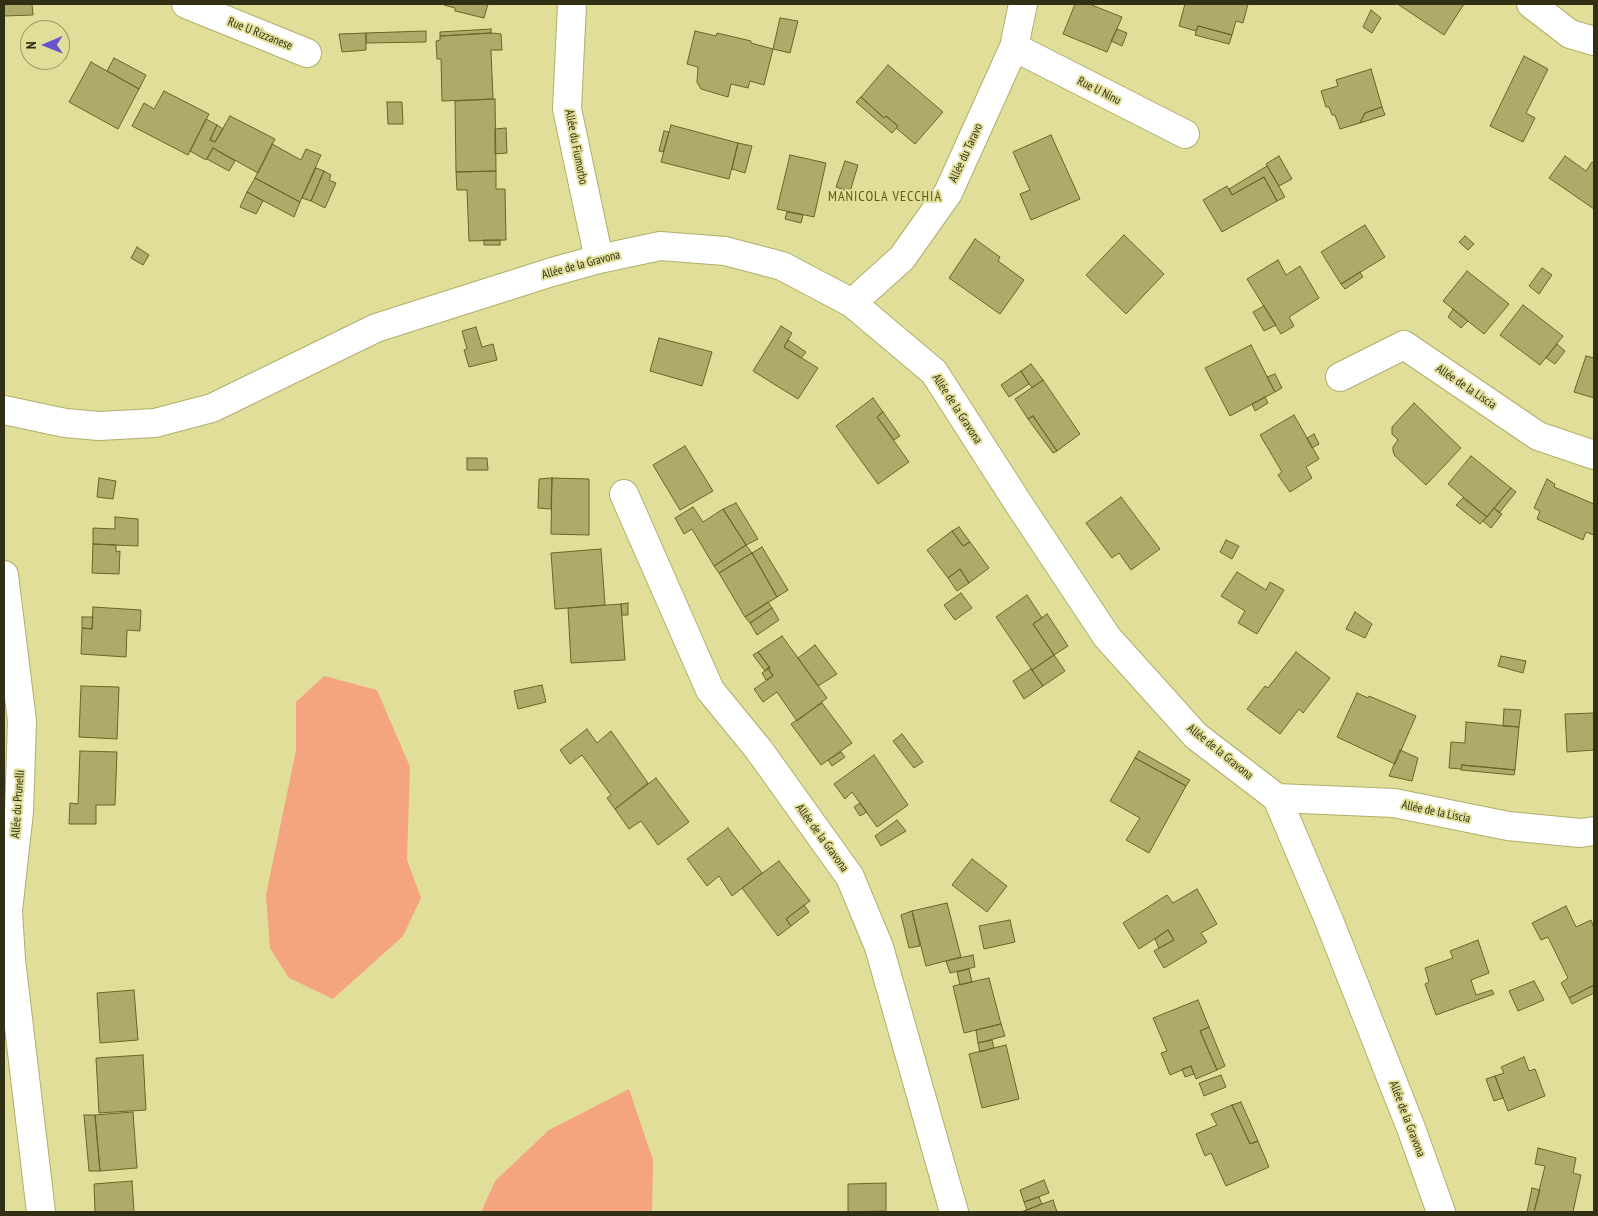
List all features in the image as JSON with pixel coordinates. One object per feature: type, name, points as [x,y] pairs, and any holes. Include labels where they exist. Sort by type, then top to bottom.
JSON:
[{"type":"street","name":"Rue U Rizzanese","points":[[186,4],[308,53]]},
{"type":"street","name":"Allée du Fiumorbo","points":[[572,4],[567,109],[599,259]]},
{"type":"street","name":"Allée du Taravo","points":[[852,303],[902,258],[948,193],[1014,47],[1023,4]]},
{"type":"street","points":[[1531,4],[1570,34],[1594,41]]},
{"type":"street","name":"Rue U Ninu","points":[[1014,47],[1185,134]]},
{"type":"street","name":"Allée de la Gravona","points":[[4,410],[66,423],[100,426],[155,423],[212,408],[376,328],[552,272],[599,259],[660,246],[725,251],[782,266],[852,303],[934,372],[1107,638],[1196,736],[1277,798],[1328,918],[1411,1128],[1441,1212]]},
{"type":"street","name":"Allée de la Liscia","points":[[1340,377],[1404,345],[1538,436],[1594,455]]},
{"type":"street","name":"Allée de la Gravona","points":[[624,494],[710,690],[759,750],[850,877],[879,947],[954,1212]]},
{"type":"street","name":"Allée du Prunelli","points":[[4,575],[22,720],[19,812],[8,911],[11,960],[41,1212]]},
{"type":"street","name":"Allée de la Liscia","points":[[1277,798],[1394,803],[1508,826],[1580,833],[1594,831]]},
{"type":"shaded area","points":[[324,676],[377,690],[410,767],[407,860],[421,898],[403,936],[333,999],[289,978],[270,948],[266,895],[296,750],[296,702]]},
{"type":"shaded area","points":[[629,1089],[653,1160],[652,1212],[481,1212],[495,1181],[549,1130]]},
{"type":"building","points":[[4,4],[32,4],[33,15],[4,16]]},
{"type":"building","points":[[444,4],[488,4],[484,18],[455,11],[455,8]]},
{"type":"building","points":[[1075,4],[1089,4],[1122,17],[1107,52],[1063,34]]},
{"type":"building","points":[[1185,4],[1248,4],[1243,23],[1236,21],[1232,35],[1198,26],[1196,31],[1179,26]]},
{"type":"building","points":[[1400,4],[1464,4],[1444,35]]},
{"type":"building","points":[[1371,10],[1381,18],[1372,33],[1363,27]]},
{"type":"building","points":[[780,18],[798,21],[790,53],[773,49]]},
{"type":"building","points":[[1198,26],[1232,35],[1229,44],[1195,35]]},
{"type":"building","points":[[491,29],[491,33],[440,36],[440,32]]},
{"type":"building","points":[[1117,29],[1127,33],[1122,46],[1111,41]]},
{"type":"building","points":[[426,31],[426,42],[366,43],[366,33]]},
{"type":"building","points":[[695,31],[716,36],[717,33],[751,41],[751,43],[773,49],[764,85],[750,81],[748,88],[731,84],[728,97],[701,89],[697,82],[698,67],[687,64]]},
{"type":"building","points":[[366,33],[366,50],[342,52],[339,34]]},
{"type":"building","points":[[501,34],[502,50],[491,50],[493,99],[442,101],[441,59],[437,59],[436,41],[440,40],[440,36]]},
{"type":"building","points":[[1524,56],[1548,69],[1526,113],[1535,118],[1523,142],[1490,126]]},
{"type":"building","points":[[114,58],[146,75],[139,89],[107,71]]},
{"type":"building","points":[[91,62],[139,89],[118,129],[69,102]]},
{"type":"building","points":[[888,65],[943,112],[915,144],[896,128],[898,126],[886,116],[884,118],[861,97]]},
{"type":"building","points":[[1371,69],[1382,107],[1365,113],[1360,123],[1340,129],[1335,115],[1332,115],[1329,107],[1326,107],[1321,91],[1338,86],[1336,80]]},
{"type":"building","points":[[164,91],[209,114],[188,155],[132,126],[144,103],[154,109]]},
{"type":"building","points":[[861,97],[884,118],[886,116],[898,126],[892,133],[856,102]]},
{"type":"building","points":[[495,99],[496,171],[456,172],[455,101]]},
{"type":"building","points":[[387,102],[402,102],[403,124],[388,124]]},
{"type":"building","points":[[1382,107],[1385,115],[1360,123],[1365,113]]},
{"type":"building","points":[[230,116],[275,139],[258,173],[213,148],[206,160],[190,151],[206,119],[217,125],[210,140],[215,142]]},
{"type":"building","points":[[217,125],[223,129],[215,142],[210,140]]},
{"type":"building","points":[[671,125],[738,143],[729,179],[661,162]]},
{"type":"building","points":[[506,128],[507,153],[495,154],[495,129]]},
{"type":"building","points":[[664,131],[669,132],[663,152],[659,151]]},
{"type":"building","points":[[1051,135],[1080,199],[1031,220],[1020,194],[1030,190],[1013,152]]},
{"type":"building","points":[[738,143],[752,146],[745,173],[732,169]]},
{"type":"building","points":[[272,144],[301,160],[306,149],[321,155],[300,202],[255,178]]},
{"type":"building","points":[[213,148],[235,161],[229,171],[207,159]]},
{"type":"building","points":[[790,155],[826,163],[814,217],[777,209]]},
{"type":"building","points":[[1279,156],[1292,179],[1279,186],[1266,164]]},
{"type":"building","points":[[1565,156],[1586,171],[1592,162],[1594,163],[1594,209],[1549,178]]},
{"type":"building","points":[[845,161],[858,165],[850,192],[836,187]]},
{"type":"building","points":[[1267,166],[1285,197],[1277,201],[1264,177],[1232,195],[1229,189]]},
{"type":"building","points":[[316,168],[324,171],[311,201],[302,198]]},
{"type":"building","points":[[324,171],[331,175],[329,180],[336,183],[325,208],[311,201]]},
{"type":"building","points":[[496,171],[496,189],[505,189],[506,240],[469,241],[467,190],[457,190],[456,172]]},
{"type":"building","points":[[1264,177],[1277,201],[1222,232],[1203,200],[1227,186],[1232,195]]},
{"type":"building","points":[[255,178],[300,202],[294,217],[247,192]]},
{"type":"building","points":[[247,192],[263,201],[256,214],[240,207]]},
{"type":"building","points":[[787,212],[803,215],[801,223],[785,219]]},
{"type":"building","points":[[1365,225],[1385,257],[1341,284],[1321,252]]},
{"type":"building","points":[[1124,235],[1164,274],[1126,314],[1086,275]]},
{"type":"building","points":[[1465,236],[1474,244],[1468,250],[1459,242]]},
{"type":"building","points":[[975,239],[1000,257],[998,261],[1024,280],[1000,314],[949,278]]},
{"type":"building","points":[[484,240],[500,240],[500,245],[484,245]]},
{"type":"building","points":[[137,247],[149,255],[143,265],[131,258]]},
{"type":"building","points":[[1278,260],[1286,275],[1300,266],[1319,298],[1289,317],[1294,326],[1281,334],[1247,279]]},
{"type":"building","points":[[1542,268],[1552,275],[1539,294],[1529,286]]},
{"type":"building","points":[[1467,271],[1509,304],[1484,334],[1443,301]]},
{"type":"building","points":[[1360,272],[1363,277],[1345,289],[1341,284]]},
{"type":"building","points":[[1523,305],[1563,336],[1540,365],[1500,335]]},
{"type":"building","points":[[1264,306],[1276,325],[1264,331],[1253,312]]},
{"type":"building","points":[[1453,309],[1468,321],[1461,328],[1448,317]]},
{"type":"building","points":[[781,326],[792,333],[784,347],[818,368],[798,399],[753,371]]},
{"type":"building","points":[[476,327],[482,347],[493,344],[497,360],[469,367],[464,350],[467,349],[462,331]]},
{"type":"building","points":[[659,338],[712,352],[702,386],[650,371]]},
{"type":"building","points":[[788,340],[806,352],[801,358],[784,347]]},
{"type":"building","points":[[1557,344],[1565,351],[1555,364],[1546,358]]},
{"type":"building","points":[[1251,345],[1275,392],[1230,416],[1205,368]]},
{"type":"building","points":[[1586,356],[1594,358],[1594,398],[1574,392]]},
{"type":"building","points":[[1031,364],[1043,380],[1032,388],[1021,371]]},
{"type":"building","points":[[1021,371],[1029,384],[1009,397],[1001,385]]},
{"type":"building","points":[[1275,374],[1282,388],[1275,392],[1267,377]]},
{"type":"building","points":[[1043,380],[1080,434],[1057,451],[1033,416],[1028,419],[1015,399]]},
{"type":"building","points":[[1265,397],[1268,403],[1255,411],[1252,404]]},
{"type":"building","points":[[873,398],[883,412],[877,417],[909,462],[878,484],[836,426]]},
{"type":"building","points":[[1414,403],[1461,448],[1426,485],[1395,456],[1393,451],[1393,447],[1398,440],[1392,434],[1392,427]]},
{"type":"building","points":[[883,412],[900,436],[894,440],[877,417]]},
{"type":"building","points":[[1294,415],[1319,459],[1306,467],[1312,478],[1290,492],[1278,475],[1282,472],[1260,435]]},
{"type":"building","points":[[1033,416],[1057,451],[1053,453],[1028,419]]},
{"type":"building","points":[[1314,434],[1319,444],[1312,448],[1307,438]]},
{"type":"building","points":[[685,446],[713,491],[680,510],[653,465]]},
{"type":"building","points":[[1471,456],[1511,488],[1487,517],[1448,484]]},
{"type":"building","points":[[467,458],[487,458],[488,470],[467,470]]},
{"type":"building","points":[[99,478],[116,481],[113,499],[97,497]]},
{"type":"building","points":[[552,478],[589,479],[589,535],[551,534]]},
{"type":"building","points":[[552,478],[551,509],[538,508],[539,479]]},
{"type":"building","points":[[1547,479],[1555,484],[1554,487],[1594,504],[1594,535],[1586,532],[1583,540],[1537,519],[1540,511],[1534,508]]},
{"type":"building","points":[[1511,488],[1516,492],[1499,513],[1494,508]]},
{"type":"building","points":[[1121,497],[1160,549],[1131,570],[1119,553],[1112,558],[1086,523]]},
{"type":"building","points":[[1463,498],[1487,517],[1480,524],[1456,505]]},
{"type":"building","points":[[736,503],[758,539],[746,545],[723,509]]},
{"type":"building","points":[[693,507],[703,522],[723,509],[746,545],[714,566],[692,529],[684,534],[675,518]]},
{"type":"building","points":[[1494,508],[1502,514],[1491,528],[1483,521]]},
{"type":"building","points":[[115,517],[138,519],[138,546],[93,544],[93,528],[115,529]]},
{"type":"building","points":[[959,527],[970,542],[963,546],[952,531]]},
{"type":"building","points":[[952,531],[963,546],[970,542],[989,568],[969,583],[960,569],[948,578],[927,550]]},
{"type":"building","points":[[1226,540],[1239,546],[1232,559],[1220,552]]},
{"type":"building","points":[[93,544],[116,545],[116,552],[120,551],[119,574],[92,573]]},
{"type":"building","points":[[746,545],[752,553],[719,573],[714,566]]},
{"type":"building","points":[[762,547],[788,590],[777,597],[752,553]]},
{"type":"building","points":[[601,549],[605,605],[555,609],[551,553]]},
{"type":"building","points":[[752,553],[777,597],[745,617],[719,573]]},
{"type":"building","points":[[960,569],[969,583],[957,591],[948,578]]},
{"type":"building","points":[[1237,572],[1266,590],[1270,582],[1284,590],[1257,634],[1238,623],[1245,611],[1221,596]]},
{"type":"building","points":[[961,593],[972,608],[955,620],[944,605]]},
{"type":"building","points":[[1027,595],[1042,618],[1033,624],[1054,655],[1032,670],[996,617]]},
{"type":"building","points":[[768,602],[772,608],[750,623],[745,617]]},
{"type":"building","points":[[628,603],[628,615],[622,615],[621,604]]},
{"type":"building","points":[[621,604],[625,660],[571,663],[568,608]]},
{"type":"building","points":[[93,607],[141,610],[140,631],[127,630],[126,657],[81,654],[82,628],[92,629]]},
{"type":"building","points":[[772,608],[779,620],[757,635],[750,623]]},
{"type":"building","points":[[1355,612],[1372,624],[1365,638],[1346,629]]},
{"type":"building","points":[[1047,614],[1068,646],[1054,655],[1033,624]]},
{"type":"building","points":[[82,617],[93,617],[92,629],[82,628]]},
{"type":"building","points":[[782,636],[827,698],[797,721],[777,692],[763,702],[754,689],[773,676],[768,668],[770,668],[758,652]]},
{"type":"building","points":[[815,645],[837,674],[818,686],[798,658]]},
{"type":"building","points":[[758,652],[770,668],[765,671],[753,655]]},
{"type":"building","points":[[1296,652],[1330,678],[1303,713],[1299,709],[1280,734],[1247,709],[1265,686],[1268,688]]},
{"type":"building","points":[[1054,655],[1065,671],[1043,686],[1032,670]]},
{"type":"building","points":[[1501,656],[1526,661],[1523,673],[1498,666]]},
{"type":"building","points":[[768,668],[773,676],[766,680],[762,673]]},
{"type":"building","points":[[1031,669],[1043,686],[1024,699],[1013,681]]},
{"type":"building","points":[[542,685],[546,702],[518,709],[514,691]]},
{"type":"building","points":[[81,686],[119,687],[117,739],[79,737]]},
{"type":"building","points":[[1357,693],[1368,698],[1369,696],[1416,716],[1395,764],[1337,737]]},
{"type":"building","points":[[822,703],[852,743],[821,765],[791,724]]},
{"type":"building","points":[[1504,709],[1521,710],[1519,727],[1503,726]]},
{"type":"building","points":[[1594,713],[1594,750],[1567,752],[1565,714]]},
{"type":"building","points":[[1466,722],[1519,727],[1515,770],[1462,765],[1461,769],[1449,768],[1451,742],[1465,743]]},
{"type":"building","points":[[587,729],[597,743],[611,731],[648,783],[615,809],[607,798],[611,795],[582,755],[570,764],[560,750]]},
{"type":"building","points":[[902,734],[923,762],[914,768],[893,741]]},
{"type":"building","points":[[1400,750],[1418,758],[1412,781],[1389,776]]},
{"type":"building","points":[[80,751],[117,752],[115,805],[96,805],[96,824],[69,824],[70,803],[78,804]]},
{"type":"building","points":[[1139,751],[1190,780],[1186,786],[1135,758]]},
{"type":"building","points":[[841,752],[845,757],[832,766],[828,760]]},
{"type":"building","points":[[874,755],[908,805],[877,827],[852,792],[845,799],[834,784]]},
{"type":"building","points":[[1135,758],[1186,786],[1149,853],[1126,840],[1140,818],[1110,801]]},
{"type":"building","points":[[1462,765],[1515,770],[1514,775],[1461,770]]},
{"type":"building","points":[[656,778],[689,822],[658,845],[641,821],[629,829],[615,809]]},
{"type":"building","points":[[860,803],[867,812],[860,816],[854,807]]},
{"type":"building","points":[[897,820],[906,831],[881,846],[875,836]]},
{"type":"building","points":[[728,828],[762,873],[732,896],[719,876],[707,886],[687,859]]},
{"type":"building","points":[[972,859],[1007,886],[987,912],[952,885]]},
{"type":"building","points":[[779,861],[810,901],[786,919],[791,926],[778,936],[742,888]]},
{"type":"building","points":[[1197,889],[1217,924],[1201,933],[1207,942],[1164,968],[1154,951],[1174,940],[1168,930],[1139,949],[1123,923],[1167,895],[1173,903]]},
{"type":"building","points":[[947,903],[961,957],[926,966],[912,911]]},
{"type":"building","points":[[804,905],[809,912],[791,926],[786,919]]},
{"type":"building","points":[[1566,906],[1576,927],[1591,920],[1594,928],[1594,985],[1569,998],[1561,983],[1568,978],[1548,937],[1541,940],[1532,923]]},
{"type":"building","points":[[912,911],[920,946],[909,948],[901,915]]},
{"type":"building","points":[[1010,920],[1015,942],[984,949],[979,926]]},
{"type":"building","points":[[1168,930],[1174,940],[1159,948],[1155,939]]},
{"type":"building","points":[[1478,940],[1489,973],[1471,980],[1476,995],[1492,990],[1494,994],[1436,1015],[1425,984],[1429,982],[1425,968],[1453,958],[1450,951]]},
{"type":"building","points":[[973,955],[975,967],[950,973],[946,961]]},
{"type":"building","points":[[969,969],[972,982],[960,985],[957,972]]},
{"type":"building","points":[[989,978],[1001,1024],[964,1033],[953,986]]},
{"type":"building","points":[[1534,981],[1544,1000],[1518,1011],[1509,991]]},
{"type":"building","points":[[1594,985],[1594,993],[1572,1004],[1569,998]]},
{"type":"building","points":[[134,990],[138,1040],[100,1043],[97,993]]},
{"type":"building","points":[[1198,1000],[1209,1027],[1200,1031],[1217,1070],[1196,1079],[1191,1066],[1170,1075],[1161,1053],[1167,1051],[1153,1018]]},
{"type":"building","points":[[1001,1024],[1005,1036],[978,1043],[976,1030]]},
{"type":"building","points":[[1209,1027],[1225,1066],[1217,1070],[1200,1031]]},
{"type":"building","points":[[992,1040],[994,1048],[980,1052],[978,1043]]},
{"type":"building","points":[[1006,1045],[1019,1099],[982,1108],[969,1054]]},
{"type":"building","points":[[143,1055],[146,1110],[99,1113],[96,1058]]},
{"type":"building","points":[[1524,1057],[1529,1071],[1535,1069],[1545,1096],[1508,1111],[1495,1076],[1504,1073],[1501,1067]]},
{"type":"building","points":[[1191,1066],[1194,1074],[1185,1077],[1182,1069]]},
{"type":"building","points":[[1221,1075],[1226,1087],[1204,1096],[1199,1083]]},
{"type":"building","points":[[1495,1076],[1503,1098],[1494,1101],[1486,1079]]},
{"type":"building","points":[[1241,1102],[1258,1141],[1250,1144],[1232,1105]]},
{"type":"building","points":[[1232,1105],[1250,1144],[1258,1141],[1269,1167],[1226,1186],[1211,1153],[1205,1156],[1196,1134],[1217,1125],[1211,1114]]},
{"type":"building","points":[[133,1112],[137,1168],[100,1171],[95,1115]]},
{"type":"building","points":[[84,1115],[95,1115],[100,1171],[89,1171]]},
{"type":"building","points":[[1538,1148],[1576,1158],[1573,1173],[1581,1175],[1573,1212],[1534,1212],[1545,1166],[1535,1164]]},
{"type":"building","points":[[1044,1180],[1049,1193],[1024,1202],[1020,1190]]},
{"type":"building","points":[[132,1181],[134,1212],[95,1212],[94,1184]]},
{"type":"building","points":[[886,1183],[886,1211],[848,1212],[848,1184]]},
{"type":"building","points":[[1532,1188],[1540,1190],[1534,1212],[1527,1212]]},
{"type":"building","points":[[1039,1197],[1042,1204],[1027,1210],[1024,1202]]},
{"type":"building","points":[[1053,1200],[1057,1212],[1021,1212],[1042,1204]]},
{"type":"district","name":"MANICOLA VECCHIA","points":[[885,197]]}]
